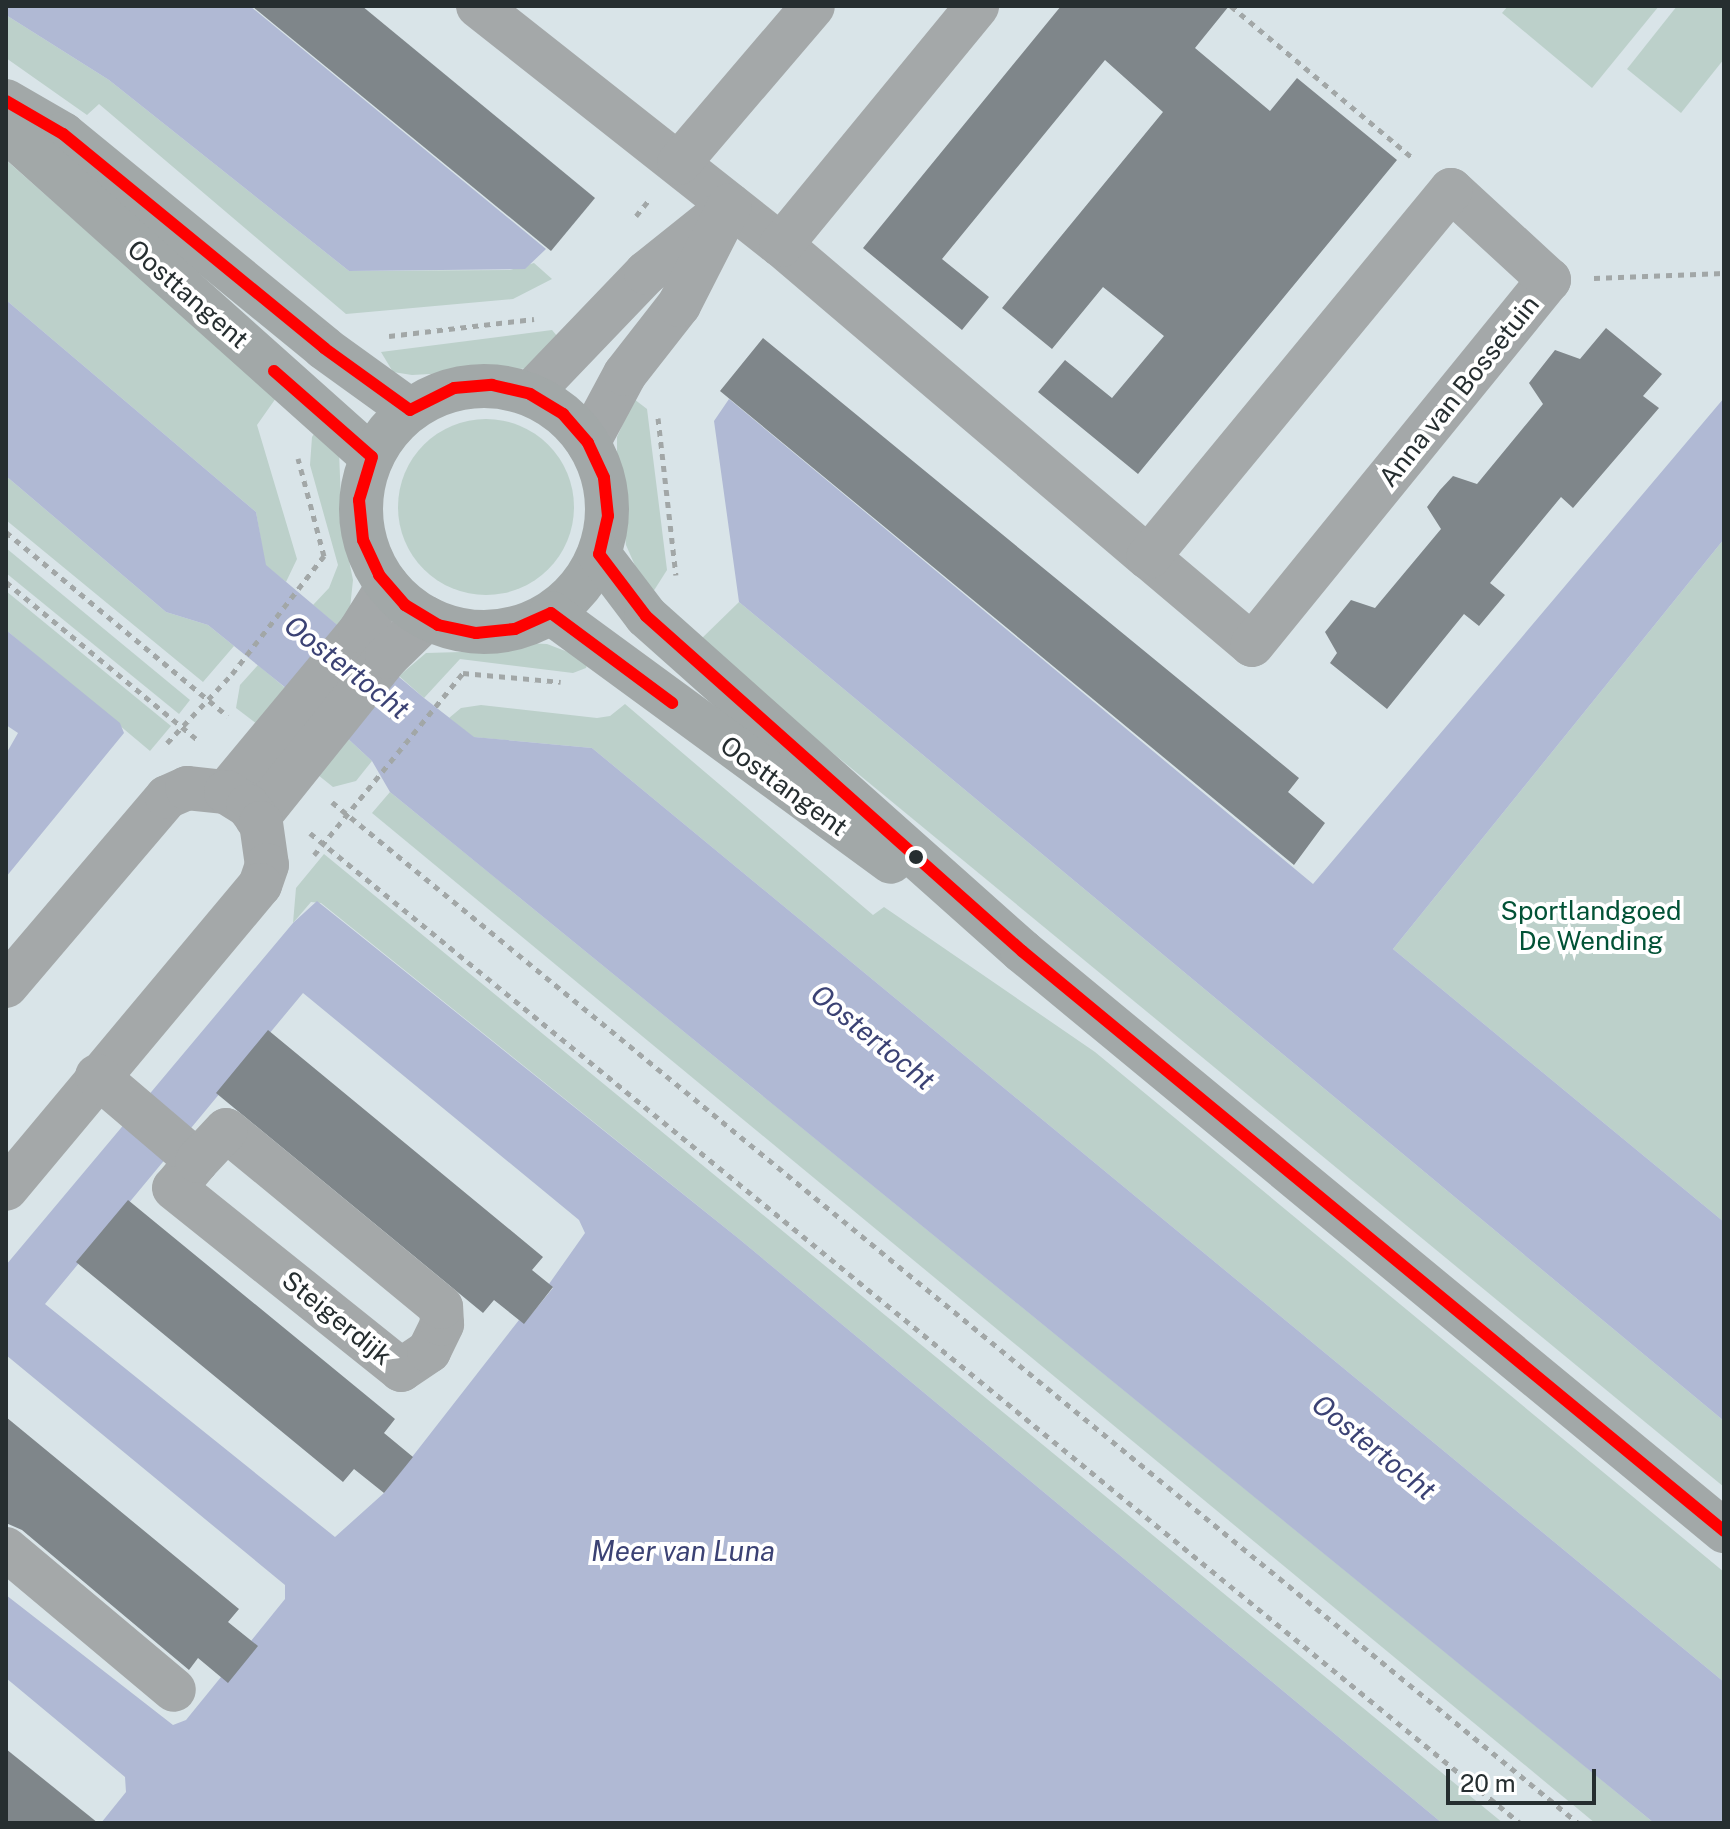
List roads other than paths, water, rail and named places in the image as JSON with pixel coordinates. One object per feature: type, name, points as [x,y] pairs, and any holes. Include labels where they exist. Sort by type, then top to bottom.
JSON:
[{"type":"main road","name":"Oosttangent","points":[[6,101],[63,134],[324,348],[410,410]]},
{"type":"main road","name":"Oosttangent","points":[[6,130],[372,457]]},
{"type":"main road","points":[[492,385],[530,394],[563,414],[588,443],[604,478],[608,516],[599,554],[580,587],[551,613],[515,629],[476,633],[427,618],[388,586],[363,540],[359,500],[372,457],[389,429],[410,410],[454,388],[492,385]]},
{"type":"main road","name":"Oosttangent","points":[[599,554],[646,616],[1022,951],[1724,1531]]},
{"type":"main road","name":"Oosttangent","points":[[551,613],[803,803],[1022,951]]},
{"type":"street","name":"Anna van Bossetuin","points":[[478,6],[781,245],[1148,557],[1252,645],[1549,280],[1451,190],[1148,557]]},
{"type":"street","points":[[679,163],[813,6]]},
{"type":"street","points":[[781,245],[977,6]]},
{"type":"street","points":[[530,394],[646,273],[730,205]]},
{"type":"street","points":[[588,443],[625,374],[679,305],[730,205]]},
{"type":"street","points":[[6,1189],[97,1076],[260,885],[267,844],[259,784],[373,644],[388,586]]},
{"type":"street","points":[[373,644],[427,618]]},
{"type":"street","points":[[6,986],[167,797],[187,788],[259,784]]},
{"type":"street","points":[[97,1076],[197,1161]]},
{"type":"street","name":"Steigerdijk","points":[[226,1130],[286,1179],[441,1307],[442,1324],[429,1351],[401,1370],[174,1188],[197,1161],[226,1130]]},
{"type":"street","points":[[6,1549],[174,1690]]},
{"type":"water","points":[[6,6],[250,6],[546,249],[525,269],[349,271],[109,80],[6,15]]},
{"type":"water","name":"Oostertocht","points":[[6,300],[256,512],[266,565],[424,698],[474,737],[592,748],[1724,1682],[1724,1823],[1654,1823],[390,792],[372,761],[344,735],[208,625],[166,612],[6,476]]},
{"type":"water","points":[[1724,398],[1724,539],[1393,949],[1724,1222],[1724,1421],[739,602],[714,421],[729,399],[1313,884]]},
{"type":"water","points":[[6,630],[120,723],[124,733],[6,877],[6,754],[18,733],[6,725]]},
{"type":"water","name":"Meer van Luna","points":[[317,901],[738,1238],[1442,1823],[101,1823],[126,1792],[125,1777],[6,1678],[6,1595],[173,1725],[186,1720],[221,1677],[228,1682],[251,1641],[285,1599],[285,1585],[6,1355],[6,1265],[293,923]],"holes":[[[303,993],[579,1220],[585,1233],[549,1284],[553,1288],[524,1323],[519,1320],[384,1493],[335,1537],[45,1304]]]},
{"type":"park label","name":"Sportlandgoed De Wending","points":[[1591,926]]}]
